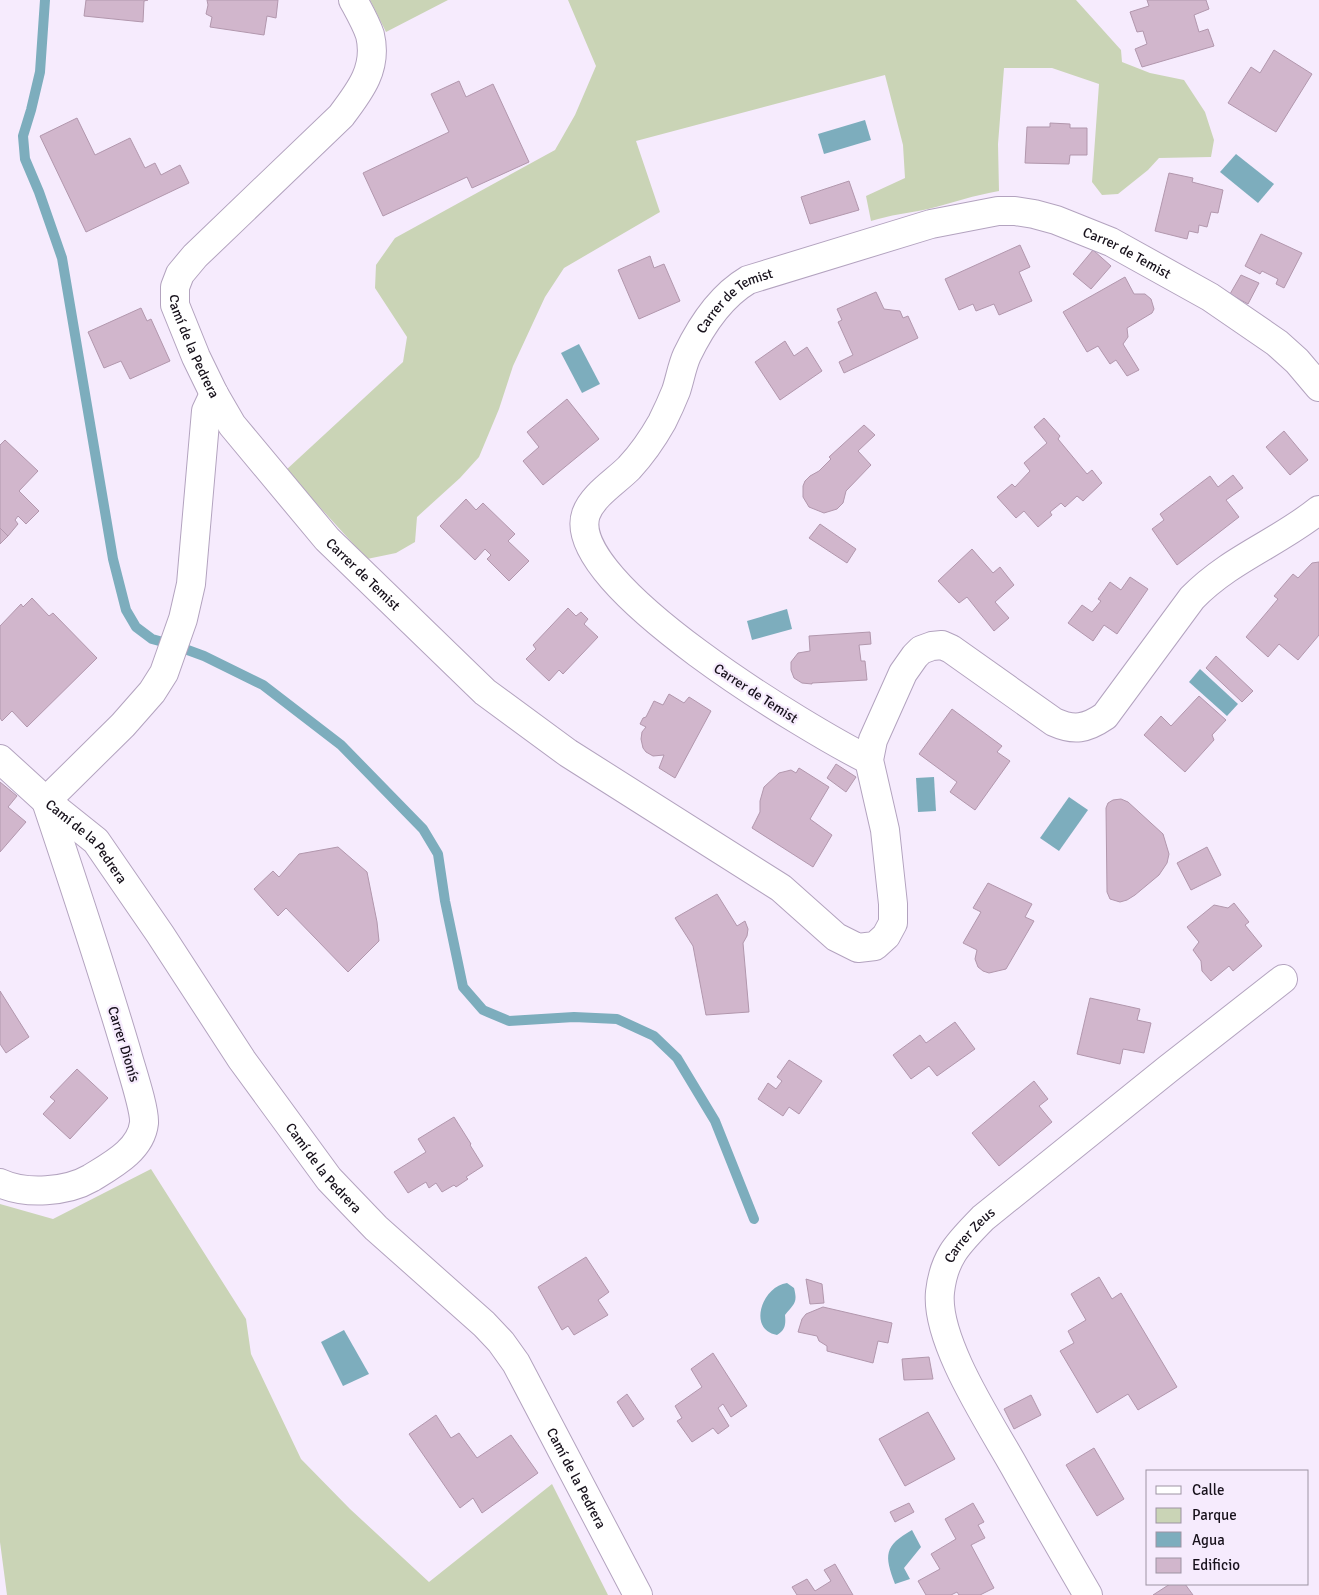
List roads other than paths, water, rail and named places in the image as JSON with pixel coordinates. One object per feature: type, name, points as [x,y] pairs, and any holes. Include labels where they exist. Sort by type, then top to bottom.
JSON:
[{"type":"street","name":"Camí de la Pedrera","points":[[353,0],[369,34],[372,47],[372,62],[360,91],[341,116],[195,256],[180,274],[175,287],[175,305],[196,357],[214,394],[206,412],[191,584],[183,619],[164,673],[152,692],[123,725],[46,801],[96,841],[160,934],[242,1060],[329,1179],[376,1228],[450,1293],[501,1342],[516,1363],[638,1595]]},
{"type":"street","name":"Carrer de Temist","points":[[869,760],[847,749],[735,681],[691,649],[610,577],[592,553],[585,537],[586,515],[592,503],[644,451],[662,422],[687,355],[706,322],[734,289],[748,280],[896,234],[974,214],[1015,211],[1056,220],[1111,242],[1210,297],[1277,344],[1297,361],[1319,388]]},
{"type":"street","name":"Carrer de Temist","points":[[214,394],[232,425],[327,539],[486,692],[568,753],[781,888],[836,937],[858,948],[874,946],[886,936],[893,923],[893,904],[885,830],[869,760],[874,740],[903,673],[921,650],[942,645],[951,649],[1054,722],[1063,726],[1091,726],[1105,716],[1192,598],[1206,583],[1319,510]]},
{"type":"street","points":[[0,759],[46,801]]},
{"type":"street","name":"Carrer Dionís","points":[[0,1183],[35,1191],[64,1188],[82,1183],[126,1154],[138,1142],[144,1122],[140,1098],[123,1041],[46,801]]},
{"type":"street","name":"Carrer Zeus","points":[[1088,1595],[971,1390],[948,1341],[941,1312],[940,1292],[948,1259],[960,1242],[983,1218],[1160,1075],[1283,980]]},
{"type":"water","points":[[865,120],[871,140],[824,154],[818,134]]},
{"type":"water","points":[[1236,154],[1274,184],[1258,203],[1220,172]]},
{"type":"water","points":[[579,344],[600,384],[582,393],[561,353]]},
{"type":"water","points":[[787,609],[792,629],[752,640],[747,621]]},
{"type":"water","points":[[1200,669],[1238,704],[1227,716],[1189,682]]},
{"type":"water","points":[[934,777],[936,811],[918,812],[916,778]]},
{"type":"water","points":[[1069,797],[1088,810],[1059,851],[1040,838]]},
{"type":"water","points":[[787,1283],[794,1288],[795,1300],[793,1306],[785,1315],[785,1324],[782,1331],[777,1335],[768,1331],[762,1325],[760,1317],[761,1308],[771,1292],[778,1286]]},
{"type":"water","points":[[344,1330],[369,1374],[343,1386],[321,1342]]},
{"type":"water","points":[[912,1530],[921,1547],[904,1568],[910,1579],[895,1584],[889,1566],[889,1552],[891,1546],[896,1541]]},
{"type":"waterway","points":[[45,0],[40,72],[23,136],[25,159],[39,192],[62,258],[113,559],[126,610],[136,627],[152,639],[204,656],[263,685],[341,745],[423,829],[438,854],[445,901],[463,987],[483,1010],[509,1021],[574,1017],[617,1019],[654,1036],[677,1058],[715,1121],[754,1219]]}]
